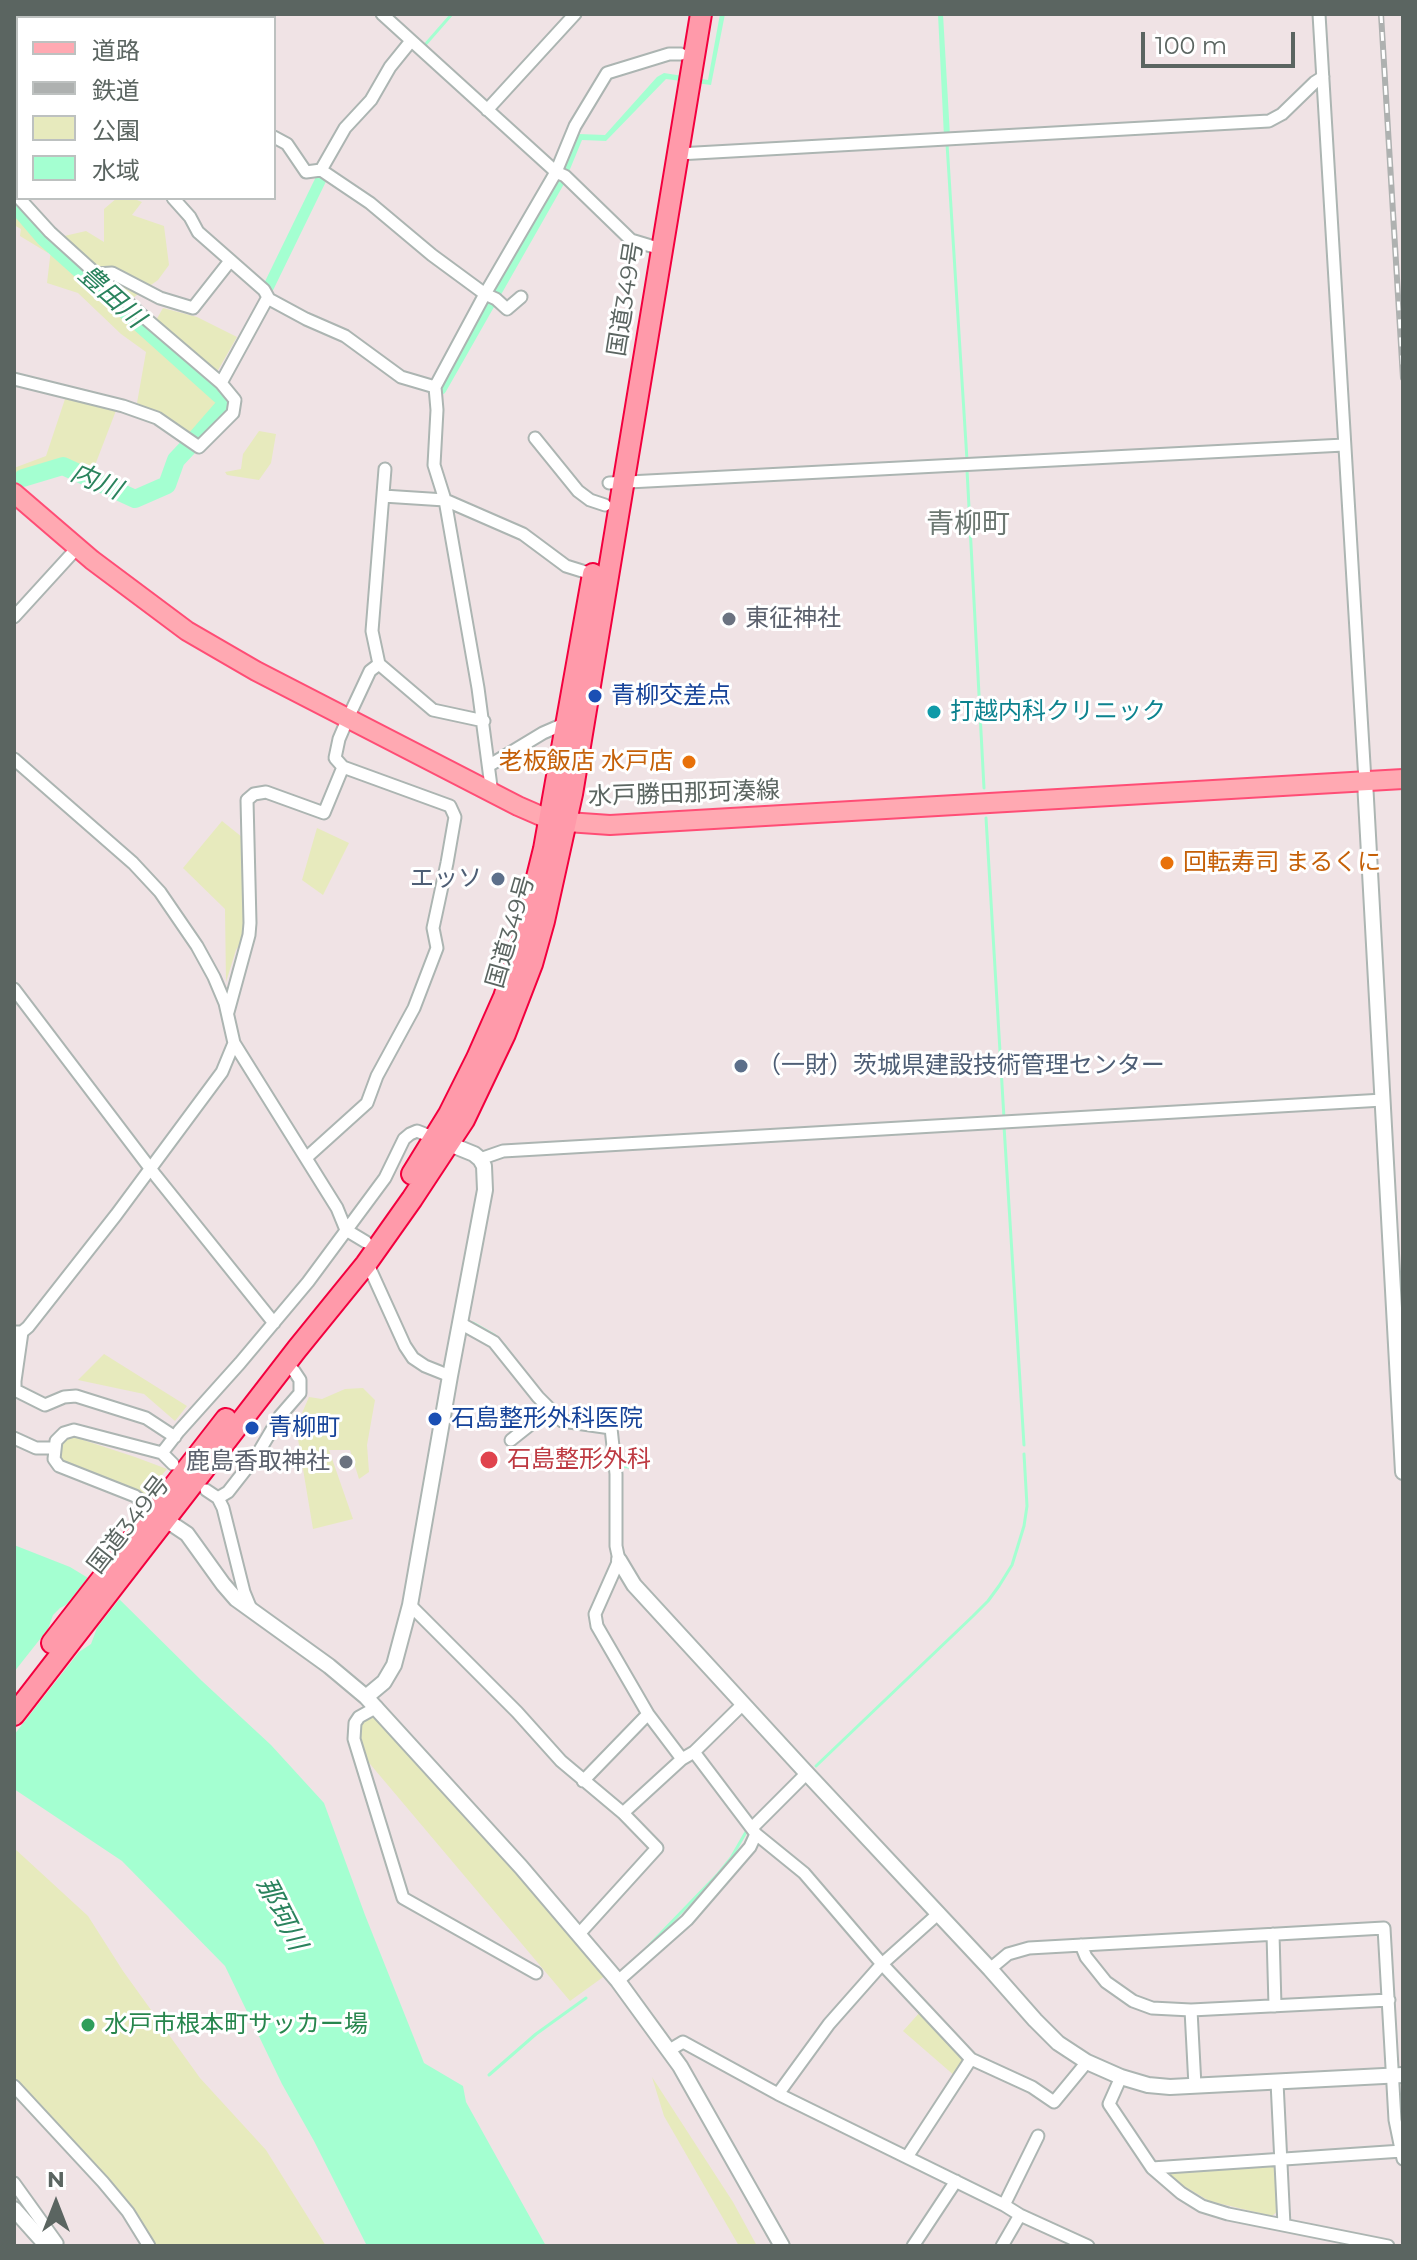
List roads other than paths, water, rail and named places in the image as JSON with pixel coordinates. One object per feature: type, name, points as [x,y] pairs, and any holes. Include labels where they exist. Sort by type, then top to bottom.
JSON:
[{"type":"highway","name":"国道349号","points":[[14,1692],[366,1264],[442,1141],[504,997],[558,820],[655,247],[687,14]]},
{"type":"highway","name":"国道349号","points":[[655,247],[678,154],[701,14]]},
{"type":"highway","name":"国道349号","points":[[558,820],[567,722],[600,576],[605,505],[616,483]]},
{"type":"highway","name":"国道349号","points":[[160,1515],[442,1141]]},
{"type":"highway","name":"国道349号","points":[[14,1715],[145,1534]]},
{"type":"main road","name":"水戸勝田那珂湊線","points":[[14,493],[77,548],[187,631],[256,671],[492,794],[525,810],[558,820],[610,825],[1403,779]]},
{"type":"street","points":[[382,14],[556,172],[565,176],[631,240],[655,247]]},
{"type":"street","points":[[487,110],[575,14]]},
{"type":"street","points":[[1319,14],[1403,1472]]},
{"type":"street","points":[[321,170],[345,128],[371,100],[390,67],[411,41]]},
{"type":"street","points":[[492,794],[484,721],[445,500],[434,465],[435,387],[490,297],[556,172],[575,126],[607,73],[669,54],[681,54]]},
{"type":"street","points":[[678,154],[1269,121],[1282,114],[1323,77]]},
{"type":"street","points":[[276,138],[287,144],[306,172],[321,170],[370,203],[432,255],[507,309],[521,297]]},
{"type":"street","points":[[14,379],[123,406],[157,418],[199,447],[233,413],[235,400],[221,383],[50,232],[20,200]]},
{"type":"street","points":[[181,201],[198,232],[264,290],[268,297],[306,319],[345,336],[401,377],[435,387]]},
{"type":"street","points":[[96,274],[112,273],[160,298],[193,308],[230,261]]},
{"type":"street","points":[[221,383],[268,297]]},
{"type":"street","points":[[535,438],[578,491],[590,500],[605,505]]},
{"type":"street","points":[[616,483],[1344,445]]},
{"type":"street","points":[[385,469],[372,631],[379,664],[433,710],[484,721]]},
{"type":"street","points":[[383,496],[445,500],[523,534],[566,566],[600,576]]},
{"type":"street","points":[[14,617],[77,548]]},
{"type":"street","points":[[306,1158],[367,1103],[377,1076],[414,1008],[437,948],[433,928],[455,817],[450,806],[343,767],[335,758],[339,739],[370,671],[379,664]]},
{"type":"street","points":[[490,765],[567,722]]},
{"type":"street","points":[[14,759],[133,863],[160,892],[214,977],[225,1003],[234,1043],[337,1208],[346,1230],[366,1242]]},
{"type":"street","points":[[227,1015],[249,935],[247,800],[254,794],[266,792],[324,813],[343,767]]},
{"type":"street","points":[[14,989],[151,1169],[274,1323]]},
{"type":"street","points":[[175,1437],[146,1418],[90,1400],[64,1397],[45,1405],[15,1390],[18,1332],[50,1301],[151,1169],[222,1072],[234,1043]]},
{"type":"street","points":[[480,1159],[503,1151],[1383,1100]]},
{"type":"street","points":[[162,1453],[308,1282],[385,1178],[404,1139],[417,1131],[480,1159],[484,1166],[485,1190],[410,1605],[390,1674],[355,1723],[354,1739],[403,1898],[536,1973]]},
{"type":"street","points":[[366,1264],[413,1358],[450,1376]]},
{"type":"street","points":[[460,1323],[494,1342],[562,1421],[611,1428],[616,1474],[616,1546],[619,1560],[634,1585],[1058,2043],[1087,2062],[1148,2085],[1170,2087],[1398,2075]]},
{"type":"street","points":[[218,1498],[228,1492],[257,1455],[280,1416],[300,1393],[300,1380],[294,1371]]},
{"type":"street","points":[[511,1440],[550,1409]]},
{"type":"street","points":[[173,1464],[162,1453],[74,1430],[59,1436],[54,1448],[54,1459],[59,1466],[135,1496],[187,1534],[236,1599],[339,1673],[372,1702],[618,1981],[680,2066],[782,2246]]},
{"type":"street","points":[[14,1438],[36,1448],[54,1448]]},
{"type":"street","points":[[206,1490],[218,1498],[227,1519],[251,1610]]},
{"type":"street","points":[[619,1560],[595,1614],[597,1626],[648,1714],[682,1759]]},
{"type":"street","points":[[410,1605],[517,1712],[561,1761],[623,1813],[657,1848],[579,1934]]},
{"type":"street","points":[[623,1813],[682,1759],[694,1752],[743,1704]]},
{"type":"street","points":[[583,1781],[648,1714]]},
{"type":"street","points":[[694,1752],[754,1831],[804,1873],[882,1964],[971,2059],[1032,2087],[1054,2102],[1087,2062]]},
{"type":"street","points":[[618,1981],[687,1920],[750,1847],[754,1831],[807,1773]]},
{"type":"street","points":[[778,2094],[829,2024],[882,1964],[939,1913]]},
{"type":"street","points":[[990,1969],[1017,1950],[1029,1948],[1384,1928],[1398,2075],[1395,2120],[1402,2155],[1152,2168]]},
{"type":"street","points":[[1273,1934],[1275,2006]]},
{"type":"street","points":[[1081,1945],[1095,1972],[1118,1992],[1152,2008],[1191,2010],[1389,2000]]},
{"type":"street","points":[[1191,2010],[1195,2086]]},
{"type":"street","points":[[668,2051],[683,2042],[778,2094],[1088,2246]]},
{"type":"street","points":[[907,2157],[971,2059]]},
{"type":"street","points":[[1121,2077],[1109,2104],[1152,2168],[1181,2193],[1202,2206],[1228,2214],[1388,2246]]},
{"type":"street","points":[[1277,2082],[1284,2225]]},
{"type":"street","points":[[14,2086],[103,2182],[128,2212],[149,2246]]},
{"type":"street","points":[[1004,2205],[1038,2136]]},
{"type":"street","points":[[913,2246],[956,2181]]},
{"type":"street","points":[[14,2183],[57,2243],[55,2246]]},
{"type":"street","points":[[14,2209],[47,2246]]},
{"type":"street","points":[[1002,2246],[1020,2215]]},
{"type":"water","points":[[720,14],[725,14],[711,85],[666,79],[606,141],[582,140],[568,174],[561,170],[579,134],[605,135],[657,77],[664,73],[708,80]]},
{"type":"water","points":[[938,14],[943,14],[950,136],[944,137]]},
{"type":"water","name":"那珂川","points":[[14,1545],[70,1567],[113,1593],[271,1745],[324,1803],[424,2063],[463,2086],[466,2102],[546,2246],[367,2246],[282,2084],[225,1966],[122,1861],[14,1789]]},
{"type":"waterway","points":[[424,46],[452,14]]},
{"type":"waterway","points":[[947,144],[967,460]]},
{"type":"waterway","points":[[267,290],[323,175]]},
{"type":"waterway","points":[[441,389],[561,178]]},
{"type":"waterway","name":"豊田川","points":[[14,202],[44,237],[228,402],[194,441]]},
{"type":"waterway","name":"内川","points":[[23,478],[63,466],[135,499],[167,485],[176,460],[191,444]]},
{"type":"waterway","points":[[967,470],[984,788]]},
{"type":"waterway","points":[[986,818],[1004,1118]]},
{"type":"waterway","points":[[1004,1126],[1024,1445]]},
{"type":"waterway","points":[[473,1323],[494,1335],[515,1360]]},
{"type":"waterway","points":[[559,1411],[574,1417]]},
{"type":"waterway","points":[[816,1766],[973,1616],[999,1586],[1012,1565],[1024,1526],[1027,1506],[1024,1454]]},
{"type":"waterway","points":[[619,1466],[629,1467]]},
{"type":"waterway","points":[[636,1959],[718,1874],[746,1832]]},
{"type":"waterway","points":[[489,2075],[536,2034],[586,1998]]},
{"type":"railway","points":[[1381,14],[1403,378]]},
{"type":"place","name":"東征神社","points":[[729,619]]},
{"type":"place","name":"青柳交差点","points":[[595,696]]},
{"type":"place","name":"打越内科クリニック","points":[[934,712]]},
{"type":"place","name":"老板飯店 水戸店","points":[[689,762]]},
{"type":"place","name":"回転寿司 まるくに","points":[[1167,863]]},
{"type":"place","name":"エッソ","points":[[498,879]]},
{"type":"place","name":"（一財）茨城県建設技術管理センター","points":[[741,1066]]},
{"type":"place","name":"石島整形外科医院","points":[[435,1419]]},
{"type":"place","name":"青柳町","points":[[252,1428]]},
{"type":"place","name":"石島整形外科","points":[[489,1460]]},
{"type":"place","name":"鹿島香取神社","points":[[346,1462]]},
{"type":"place","name":"水戸市根本町サッカー場","points":[[88,2025]]},
{"type":"district","name":"青柳町","points":[[968,525]]}]
